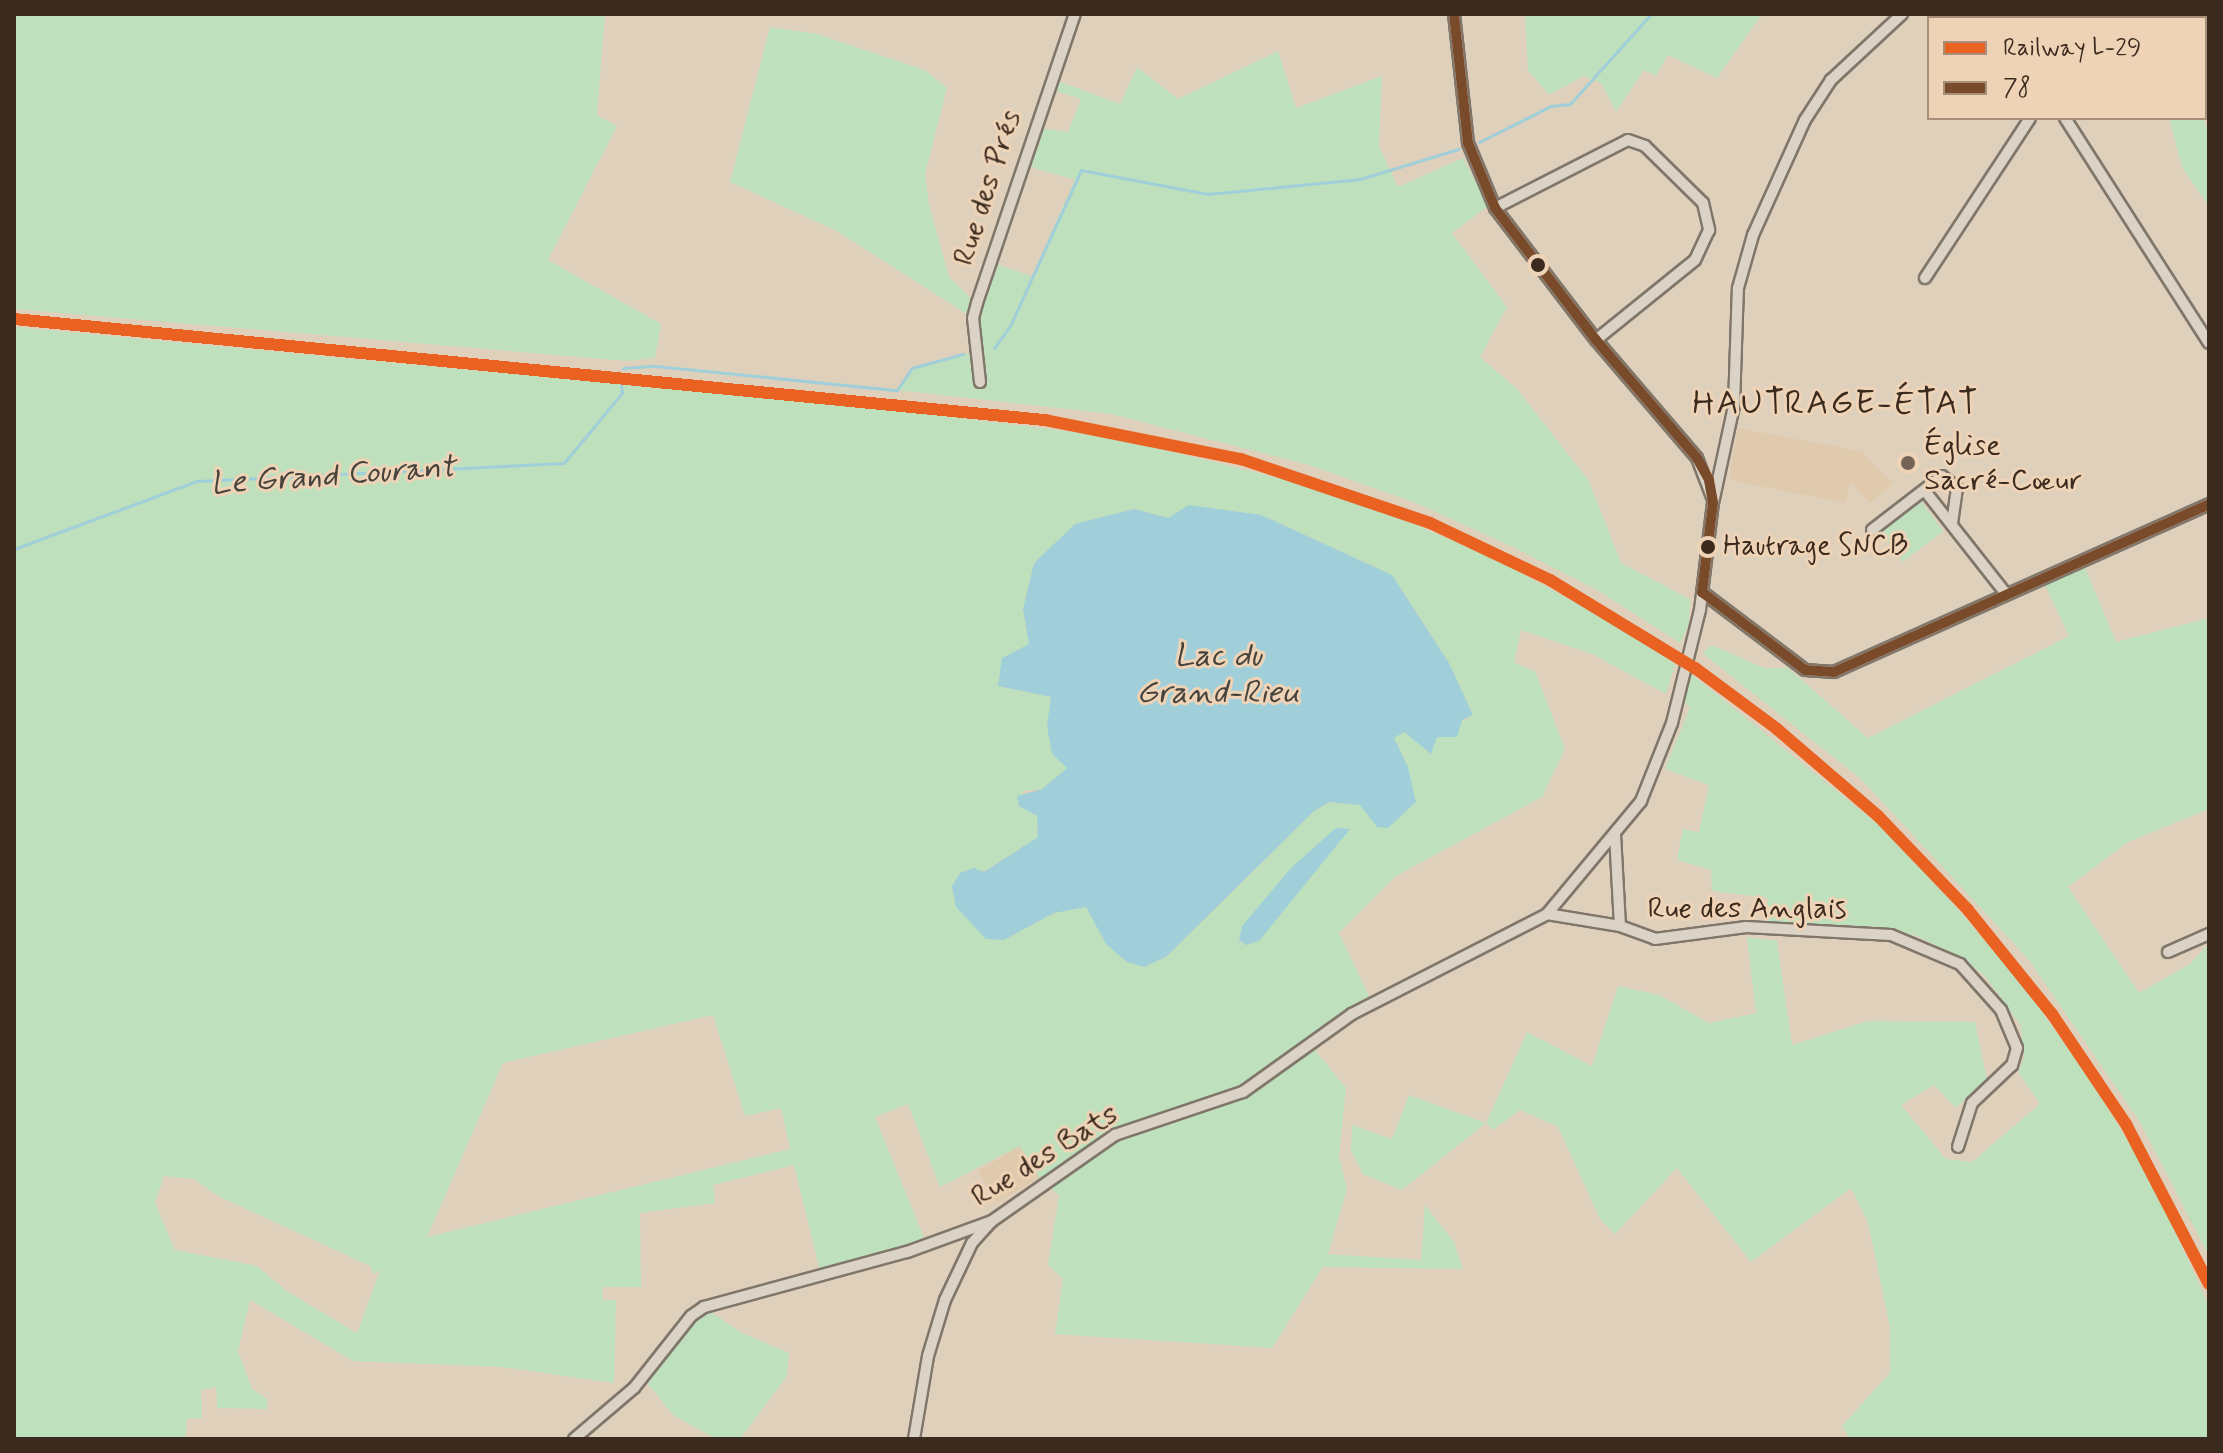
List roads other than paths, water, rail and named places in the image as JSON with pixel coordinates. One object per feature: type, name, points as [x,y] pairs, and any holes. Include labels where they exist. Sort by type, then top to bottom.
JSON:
[{"type":"street","name":"Rue des Prés","points":[[980,382],[973,318],[978,297],[1075,14]]},
{"type":"street","points":[[1454,14],[1468,143],[1495,208],[1596,340],[1697,458],[1713,503]]},
{"type":"street","name":"Rue des Bats","points":[[574,1439],[634,1388],[691,1316],[704,1307],[907,1252],[992,1221],[1104,1141],[1243,1092],[1352,1014],[1547,914],[1615,834],[1657,769],[1702,592],[1713,503],[1734,406],[1740,270],[1753,235],[1813,107],[1844,65],[1902,14]]},
{"type":"street","points":[[1925,278],[2029,120]]},
{"type":"street","points":[[2066,120],[2209,343]]},
{"type":"street","points":[[1495,208],[1628,140],[1645,146],[1703,203],[1709,230],[1695,260],[1596,340]]},
{"type":"street","points":[[1872,530],[1942,476],[1954,480],[1952,525]]},
{"type":"street","points":[[1925,491],[2006,594]]},
{"type":"street","points":[[1702,592],[1793,661],[1820,674],[1850,666],[2209,504]]},
{"type":"street","points":[[1615,834],[1620,926]]},
{"type":"street","name":"Rue des Anglais","points":[[1547,914],[1620,926],[1655,939],[1746,927],[1891,935],[1960,964],[2001,1010],[2017,1048],[2012,1065],[1972,1103],[1958,1147]]},
{"type":"street","points":[[2168,952],[2209,934]]},
{"type":"street","points":[[914,1439],[928,1356],[945,1300],[972,1243],[992,1221]]},
{"type":"water","name":"Lac du Grand-Rieu","points":[[1189,505],[1261,515],[1392,575],[1449,663],[1473,715],[1462,720],[1457,737],[1437,737],[1431,754],[1404,732],[1394,738],[1408,767],[1416,802],[1388,828],[1377,827],[1360,805],[1329,802],[1313,812],[1166,957],[1144,967],[1127,962],[1106,944],[1086,907],[1054,913],[1004,940],[986,939],[956,907],[952,886],[960,873],[974,868],[984,872],[1038,837],[1037,816],[1019,806],[1017,796],[1042,789],[1067,768],[1052,754],[1047,726],[1051,697],[998,686],[1002,658],[1029,644],[1023,609],[1034,563],[1075,524],[1134,509],[1168,518]]},
{"type":"water","points":[[1336,828],[1350,829],[1259,941],[1246,945],[1239,940],[1242,926],[1291,868]]},
{"type":"waterway","name":"Le Grand Courant","points":[[1479,142],[1551,106],[1570,104],[1651,14]]},
{"type":"waterway","name":"Le Grand Courant","points":[[994,348],[1010,326],[1081,170],[1208,194],[1360,179],[1459,149]]},
{"type":"waterway","name":"Le Grand Courant","points":[[623,368],[655,366],[897,390],[912,368],[963,354]]},
{"type":"waterway","name":"Le Grand Courant","points":[[14,549],[197,481],[564,463],[622,393],[621,384]]},
{"type":"rail line","name":"L-29","points":[[14,319],[1045,420],[1241,459],[1430,523],[1550,580],[1695,668],[1777,729],[1878,816],[1968,910],[2052,1014],[2126,1124],[2209,1284]]},
{"type":"place","name":"Église Sacré-Cœur","points":[[1908,463]]},
{"type":"place","name":"Hautrage SNCB","points":[[1708,547]]},
{"type":"district","name":"HAUTRAGE-ÉTAT","points":[[1836,404]]}]
